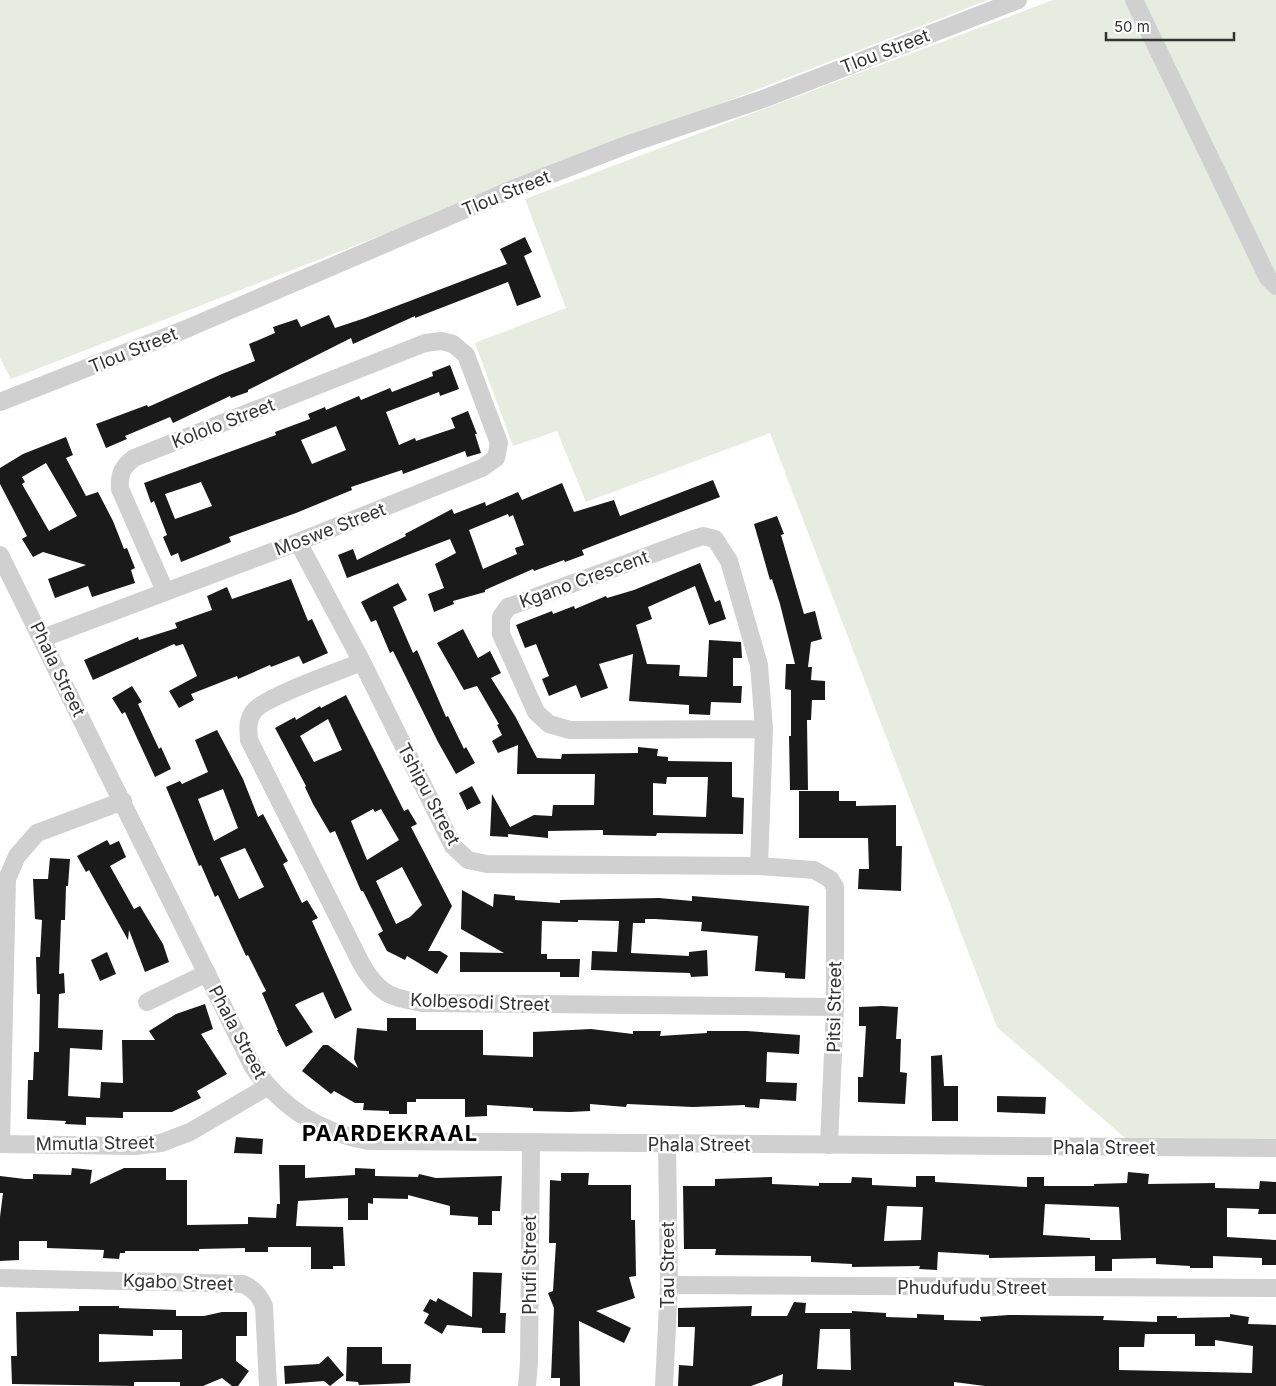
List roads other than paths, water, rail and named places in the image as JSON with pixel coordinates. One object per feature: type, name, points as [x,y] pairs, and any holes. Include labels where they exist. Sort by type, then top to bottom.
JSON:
[{"type":"street","name":"Tlou Street","points":[[0,402],[186,329],[513,189],[629,144],[763,99],[1018,0]]},
{"type":"street","points":[[1134,0],[1268,278],[1276,286]]},
{"type":"street","name":"Kololo Street","points":[[165,591],[120,489],[119,476],[124,466],[134,458],[425,343],[442,341],[453,344]]},
{"type":"street","name":"Moswe Street","points":[[43,638],[298,542],[482,468],[496,458],[499,443],[493,425],[466,355],[453,344]]},
{"type":"street","name":"Kgano Crescent","points":[[759,866],[764,729],[759,665],[729,561],[720,545],[710,536],[688,541],[508,607],[501,617],[501,634],[505,643],[536,712],[549,724],[570,730],[764,729]]},
{"type":"street","name":"Tshipu Street","points":[[298,542],[362,662],[454,846],[468,860],[487,864],[759,866],[814,870],[822,873]]},
{"type":"street","name":"Phala Street","points":[[0,555],[43,638],[244,1050],[267,1088],[303,1117],[323,1129],[345,1137],[368,1141],[531,1144],[1276,1148]]},
{"type":"street","name":"Kolbesodi Street","points":[[362,662],[270,700],[255,709],[248,724],[250,740],[362,965],[370,978],[388,995],[423,1003],[834,1007]]},
{"type":"street","points":[[0,1144],[7,879],[17,856],[37,833],[123,801]]},
{"type":"street","name":"Pitsi Street","points":[[822,873],[835,887],[834,1007],[829,1145]]},
{"type":"street","name":"Phala Street","points":[[147,1002],[207,973]]},
{"type":"street","name":"Mmutla Street","points":[[0,1144],[135,1146],[162,1143],[190,1132],[267,1088]]},
{"type":"street","name":"Phufi Street","points":[[527,1386],[529,1362],[531,1144]]},
{"type":"street","name":"Tau Street","points":[[664,1386],[669,1285],[667,1144]]},
{"type":"street","name":"Kgabo Street","points":[[0,1278],[243,1284],[252,1288],[260,1296],[264,1306],[268,1386]]},
{"type":"street","name":"Phudufudu Street","points":[[669,1285],[1276,1288]]},
{"type":"district","name":"PAARDEKRAAL","points":[[390,1133]]}]
